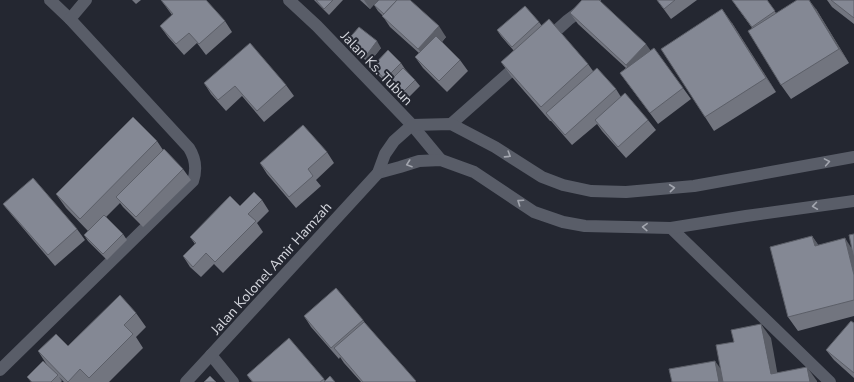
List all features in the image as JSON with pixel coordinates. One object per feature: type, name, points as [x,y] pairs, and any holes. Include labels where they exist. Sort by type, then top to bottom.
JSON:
[{"type":"street","points":[[0,370],[193,181],[196,173],[194,155],[189,148],[70,19],[50,0]]},
{"type":"street","points":[[70,19],[86,0]]},
{"type":"street","name":"Jalan Ks. Tubun","points":[[288,0],[317,26],[412,125],[441,160]]},
{"type":"street","points":[[539,46],[568,20],[595,0]]},
{"type":"street","points":[[451,124],[527,57]]},
{"type":"street","points":[[412,125],[451,124],[495,147],[542,177],[563,185],[591,191],[626,192],[694,186],[854,157]]},
{"type":"street","name":"Jalan Kolonel Amir Hamzah","points":[[186,382],[212,356],[378,173],[385,154],[394,141],[412,125]]},
{"type":"street","points":[[378,173],[419,161],[441,160],[474,172],[534,212],[562,222],[586,226],[671,228],[854,200]]},
{"type":"street","points":[[671,228],[830,382]]},
{"type":"street","points":[[212,356],[233,382]]},
{"type":"building","points":[[161,0],[206,0],[225,21],[199,44],[189,33],[176,44],[160,26],[173,14]]},
{"type":"building","points":[[316,0],[333,0],[324,9]]},
{"type":"building","points":[[379,0],[397,0],[384,14],[374,5]]},
{"type":"building","points":[[397,0],[410,0],[439,26],[418,49],[382,16]]},
{"type":"building","points":[[582,0],[599,0],[646,44],[626,65],[570,13]]},
{"type":"building","points":[[657,0],[675,0],[664,9]]},
{"type":"building","points":[[732,0],[767,0],[775,11],[752,27]]},
{"type":"building","points":[[797,0],[809,0],[839,49],[781,85],[748,31]]},
{"type":"building","points":[[831,0],[854,0],[854,18]]},
{"type":"building","points":[[525,6],[539,22],[512,47],[497,30]]},
{"type":"building","points":[[722,9],[766,78],[705,117],[661,49]]},
{"type":"building","points":[[549,19],[588,64],[541,107],[501,62]]},
{"type":"building","points":[[359,27],[377,41],[365,57],[346,42]]},
{"type":"building","points":[[436,36],[460,60],[439,81],[415,57]]},
{"type":"building","points":[[250,43],[286,85],[257,111],[235,86],[218,100],[204,83]]},
{"type":"building","points":[[654,48],[683,88],[650,113],[620,73]]},
{"type":"building","points":[[388,50],[401,63],[385,79],[372,67]]},
{"type":"building","points":[[403,68],[415,80],[400,95],[388,83]]},
{"type":"building","points":[[597,68],[616,89],[565,135],[546,113]]},
{"type":"building","points":[[625,93],[648,120],[618,147],[595,120]]},
{"type":"building","points":[[133,117],[157,141],[80,219],[56,194]]},
{"type":"building","points":[[303,125],[327,152],[308,169],[313,176],[289,197],[260,163]]},
{"type":"building","points":[[164,149],[183,169],[136,217],[116,197]]},
{"type":"building","points":[[33,178],[77,229],[48,255],[3,204]]},
{"type":"building","points":[[254,192],[262,200],[248,214],[256,221],[215,262],[206,253],[193,267],[183,256],[196,243],[190,237],[230,196],[240,206]]},
{"type":"building","points":[[104,215],[123,234],[103,254],[84,235]]},
{"type":"building","points":[[854,234],[854,259],[849,235]]},
{"type":"building","points":[[812,236],[815,246],[845,238],[854,275],[854,300],[788,317],[770,247]]},
{"type":"building","points":[[336,288],[363,320],[331,348],[304,316]]},
{"type":"building","points":[[120,295],[136,313],[124,325],[133,334],[89,378],[80,369],[68,382],[38,351],[56,334],[68,346]]},
{"type":"building","points":[[851,321],[854,323],[854,373],[826,350]]},
{"type":"building","points":[[364,322],[416,381],[415,382],[363,382],[334,348]]},
{"type":"building","points":[[761,324],[771,374],[807,367],[810,382],[723,382],[716,345],[734,342],[731,330]]},
{"type":"building","points":[[289,338],[324,379],[320,382],[253,382],[247,375]]},
{"type":"building","points":[[43,361],[58,375],[51,382],[32,382],[27,377]]},
{"type":"building","points":[[715,361],[719,382],[672,382],[669,369]]},
{"type":"building","points":[[210,376],[216,382],[204,382]]},
{"type":"building","points":[[330,376],[335,382],[324,382]]}]
